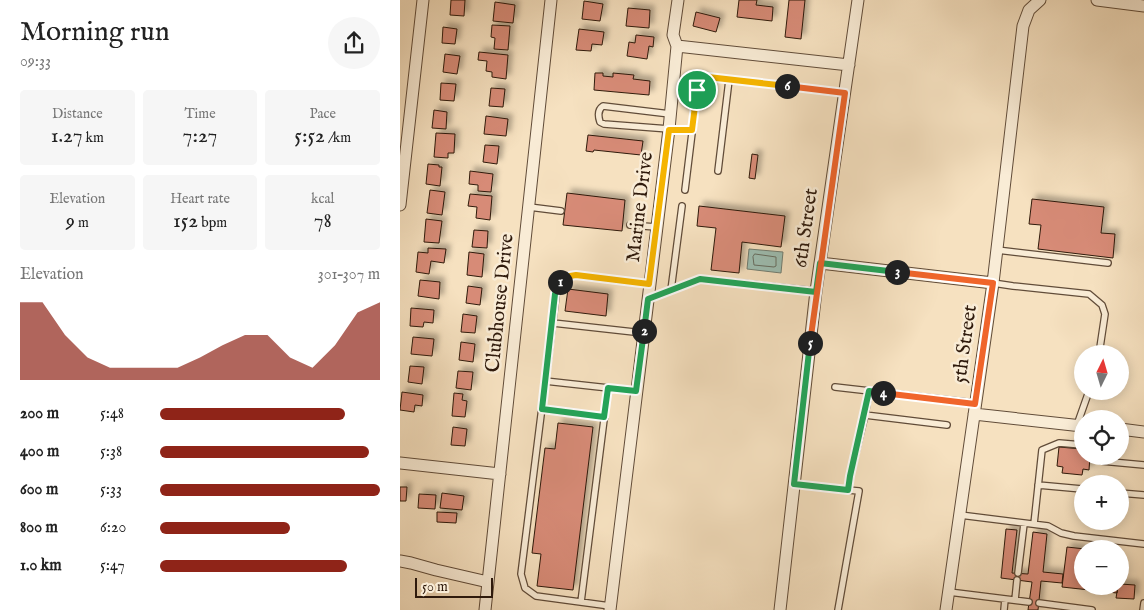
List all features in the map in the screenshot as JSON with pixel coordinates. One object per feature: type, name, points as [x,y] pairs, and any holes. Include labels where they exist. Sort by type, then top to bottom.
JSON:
[{"type":"street","points":[[400,205],[423,0]]},
{"type":"street","name":"Clubhouse Drive","points":[[485,610],[551,0]]},
{"type":"street","name":"Marine Drive","points":[[610,608],[669,130],[677,46],[673,35],[678,0]]},
{"type":"street","name":"6th Street","points":[[780,610],[816,292],[858,0]]},
{"type":"street","name":"5th Street","points":[[946,610],[993,283],[1023,26],[1029,10],[1040,0]]},
{"type":"street","points":[[1097,0],[1144,6]]},
{"type":"street","points":[[677,46],[849,65]]},
{"type":"street","points":[[820,263],[993,283]]},
{"type":"street","points":[[974,409],[1074,424]]},
{"type":"street","points":[[1129,431],[1144,432]]},
{"type":"street","points":[[400,463],[500,474]]},
{"type":"street","points":[[400,561],[411,562],[488,582]]},
{"type":"lane","points":[[685,190],[699,76],[845,93]]},
{"type":"lane","points":[[718,172],[729,80]]},
{"type":"lane","points":[[673,87],[697,90]]},
{"type":"lane","points":[[670,114],[603,106],[599,112],[600,122],[604,124],[669,130],[692,130]]},
{"type":"lane","points":[[672,290],[682,206]]},
{"type":"lane","points":[[529,207],[561,211]]},
{"type":"lane","points":[[630,225],[656,227]]},
{"type":"lane","points":[[997,250],[1108,263]]},
{"type":"lane","points":[[610,608],[536,596],[525,588],[521,574],[556,288],[560,282],[576,275],[649,284]]},
{"type":"lane","points":[[648,299],[700,279],[816,292]]},
{"type":"lane","points":[[993,283],[1089,294],[1102,304],[1105,314],[1101,345]]},
{"type":"lane","points":[[553,323],[643,334]]},
{"type":"lane","points":[[546,381],[636,391]]},
{"type":"lane","points":[[835,387],[974,409]]},
{"type":"lane","points":[[581,602],[608,388]]},
{"type":"lane","points":[[848,490],[869,391]]},
{"type":"lane","points":[[542,409],[604,417]]},
{"type":"lane","points":[[864,415],[948,425]]},
{"type":"lane","points":[[1034,524],[1042,450],[1059,443],[1074,444]]},
{"type":"lane","points":[[1129,464],[1144,465]]},
{"type":"lane","points":[[794,484],[859,491],[838,610]]},
{"type":"lane","points":[[1038,485],[1074,488]]},
{"type":"lane","points":[[1129,494],[1144,495]]},
{"type":"lane","points":[[959,515],[1048,526],[1061,533],[1074,536],[1144,544]]},
{"type":"lane","points":[[1015,600],[1024,524]]},
{"type":"lane","points":[[949,592],[1029,602]]},
{"type":"lane","points":[[1004,610],[1005,599]]},
{"type":"lane","points":[[1039,603],[1092,610]]},
{"type":"lane","points":[[1143,610],[1144,603]]},
{"type":"water","points":[[749,249],[783,252],[781,273],[747,269]]},
{"type":"building","points":[[451,0],[465,0],[464,16],[450,15]]},
{"type":"building","points":[[739,0],[757,0],[756,5],[773,7],[772,21],[737,17]]},
{"type":"building","points":[[789,0],[805,0],[801,39],[785,37]]},
{"type":"building","points":[[584,1],[603,4],[600,21],[582,19]]},
{"type":"building","points":[[495,2],[515,5],[513,23],[493,21]]},
{"type":"building","points":[[628,8],[650,10],[649,28],[626,26]]},
{"type":"building","points":[[696,12],[720,18],[716,32],[693,26]]},
{"type":"building","points":[[492,25],[510,26],[508,50],[494,49],[495,38],[491,37]]},
{"type":"building","points":[[443,27],[457,29],[455,44],[442,43]]},
{"type":"building","points":[[579,29],[604,32],[602,45],[592,44],[591,51],[576,50]]},
{"type":"building","points":[[636,35],[654,37],[653,47],[649,46],[647,59],[627,56],[629,42],[635,43]]},
{"type":"building","points":[[479,52],[508,55],[506,79],[492,77],[492,72],[486,71],[487,61],[478,60]]},
{"type":"building","points":[[445,54],[460,56],[457,74],[443,72]]},
{"type":"building","points":[[595,73],[603,73],[603,76],[613,77],[613,73],[634,75],[633,79],[650,81],[649,95],[594,90]]},
{"type":"building","points":[[441,83],[456,84],[454,101],[440,100]]},
{"type":"building","points":[[491,88],[505,89],[503,107],[489,106]]},
{"type":"building","points":[[434,110],[447,112],[446,129],[432,128]]},
{"type":"building","points":[[486,116],[508,119],[506,136],[484,134]]},
{"type":"building","points":[[436,133],[455,134],[454,153],[448,153],[448,158],[434,157]]},
{"type":"building","points":[[588,135],[643,141],[641,155],[594,150],[593,152],[586,151]]},
{"type":"building","points":[[485,145],[499,146],[497,164],[483,162]]},
{"type":"building","points":[[752,154],[758,155],[755,179],[749,178]]},
{"type":"building","points":[[428,164],[442,167],[440,186],[426,184]]},
{"type":"building","points":[[470,171],[493,174],[491,192],[478,191],[478,185],[469,184]]},
{"type":"building","points":[[430,190],[445,192],[442,215],[427,213]]},
{"type":"building","points":[[567,193],[625,200],[622,231],[563,225]]},
{"type":"building","points":[[470,194],[492,196],[490,220],[476,218],[477,207],[468,206]]},
{"type":"building","points":[[1032,199],[1104,207],[1101,233],[1115,234],[1113,258],[1038,249],[1041,225],[1029,224]]},
{"type":"building","points":[[699,206],[785,216],[781,247],[742,242],[739,273],[711,270],[716,228],[697,226]]},
{"type":"building","points":[[426,219],[442,221],[439,243],[424,242]]},
{"type":"building","points":[[474,230],[488,231],[487,248],[472,247]]},
{"type":"building","points":[[428,248],[446,249],[444,263],[431,261],[429,274],[416,272],[418,252],[428,253]]},
{"type":"building","points":[[469,252],[484,254],[482,277],[467,275]]},
{"type":"building","points":[[420,280],[440,282],[439,299],[418,296]]},
{"type":"building","points":[[468,286],[482,288],[480,305],[466,303]]},
{"type":"building","points":[[568,289],[608,294],[606,316],[565,311]]},
{"type":"building","points":[[411,308],[434,310],[433,323],[424,322],[423,327],[410,326]]},
{"type":"building","points":[[463,314],[477,316],[475,333],[461,332]]},
{"type":"building","points":[[413,337],[434,339],[432,356],[411,354]]},
{"type":"building","points":[[461,342],[475,344],[473,362],[459,360]]},
{"type":"building","points":[[410,366],[424,367],[422,384],[408,382]]},
{"type":"building","points":[[458,371],[473,372],[471,390],[456,388]]},
{"type":"building","points":[[402,392],[423,395],[422,406],[415,405],[414,412],[400,410]]},
{"type":"building","points":[[454,393],[463,394],[462,400],[467,401],[465,417],[452,416]]},
{"type":"building","points":[[558,423],[593,427],[573,590],[537,586],[541,554],[532,553],[545,448],[555,449]]},
{"type":"building","points":[[453,427],[467,429],[465,446],[451,445]]},
{"type":"building","points":[[1059,447],[1074,448],[1074,465],[1089,465],[1089,470],[1083,469],[1082,475],[1062,473],[1063,467],[1057,466]]},
{"type":"building","points":[[400,487],[407,487],[406,501],[400,501]]},
{"type":"building","points":[[442,493],[464,496],[462,510],[440,508]]},
{"type":"building","points":[[419,494],[436,495],[435,509],[418,508]]},
{"type":"building","points":[[437,512],[457,513],[456,523],[437,522]]},
{"type":"building","points":[[1006,529],[1017,530],[1012,573],[1028,574],[1033,532],[1047,534],[1043,572],[1063,574],[1062,583],[1041,581],[1038,610],[1028,610],[1032,582],[1001,578]]},
{"type":"building","points":[[1067,547],[1074,548],[1074,588],[1062,587]]},
{"type":"building","points":[[1129,585],[1135,585],[1134,599],[1116,598],[1116,595],[1129,595]]},
{"type":"route","points":[[697,90],[692,130],[669,130],[649,284],[576,275],[564,278],[560,282],[555,294],[542,409],[604,417],[608,388],[636,391],[648,299],[700,279],[816,292],[820,263],[993,283],[975,404],[869,391],[848,490],[794,484],[816,292],[836,148],[845,93],[699,76],[697,90]]}]
